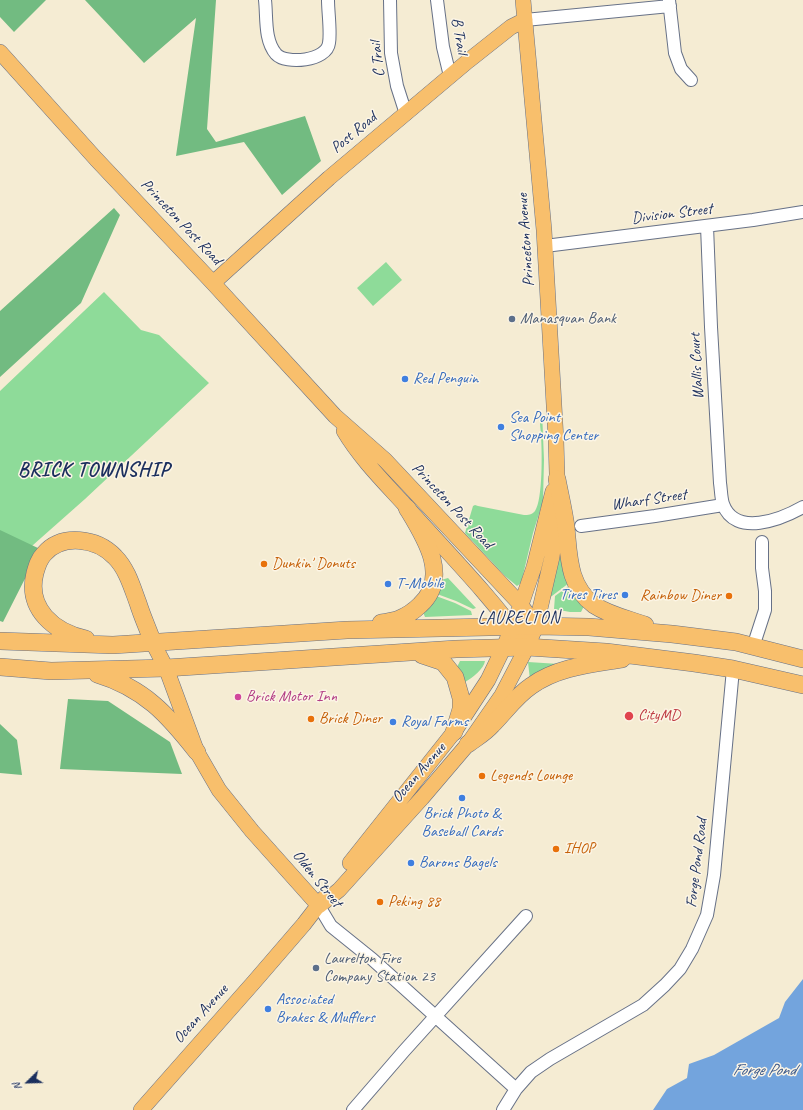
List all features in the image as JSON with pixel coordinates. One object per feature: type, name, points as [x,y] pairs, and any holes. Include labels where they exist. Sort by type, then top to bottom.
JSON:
[{"type":"highway","points":[[557,479],[563,511],[570,570],[582,594],[608,613],[672,634]]},
{"type":"highway","points":[[347,630],[399,619],[415,610],[425,601],[430,592],[434,583],[434,569],[430,550],[407,508]]},
{"type":"highway","points":[[113,645],[84,639],[64,631],[48,621],[38,608],[34,598],[34,576],[43,554],[50,549],[66,541],[90,541],[103,547],[115,557],[128,577],[153,643]]},
{"type":"highway","points":[[0,641],[113,645],[347,630],[512,626],[589,627],[672,634],[736,642],[803,659]]},
{"type":"highway","points":[[0,667],[51,671],[166,668],[412,652],[527,647],[606,652],[640,656],[733,669],[803,685]]},
{"type":"highway","points":[[412,652],[443,662],[455,677],[461,698],[461,709],[454,732]]},
{"type":"highway","points":[[468,744],[491,726],[530,686],[542,679],[559,672],[578,667],[640,656]]},
{"type":"highway","points":[[83,670],[124,684],[147,698],[180,730],[197,752]]},
{"type":"main road","name":"Princeton Avenue","points":[[523,0],[545,246],[558,508],[552,557],[536,626]]},
{"type":"main road","name":"Post Road","points":[[213,283],[330,178],[450,76],[511,28],[525,20]]},
{"type":"main road","name":"Princeton Post Road","points":[[1,55],[335,416],[385,460],[521,605],[536,626]]},
{"type":"main road","name":"Princeton Post Road","points":[[335,416],[350,442],[374,472],[488,596],[527,647]]},
{"type":"main road","name":"Princeton Avenue","points":[[512,626],[534,567],[557,479]]},
{"type":"main road","name":"Ocean Avenue","points":[[141,1110],[319,906],[333,885],[454,732],[488,680],[504,647],[512,626]]},
{"type":"main road","name":"Ocean Avenue","points":[[319,906],[342,886],[422,798],[468,744],[502,695],[527,647],[536,626]]},
{"type":"main road","name":"Olden Street","points":[[153,643],[166,668],[197,752],[219,790],[319,906]]},
{"type":"street","points":[[265,0],[268,38],[277,54],[283,58],[304,60],[315,58],[326,52],[330,44],[328,0]]},
{"type":"street","name":"C Trail","points":[[390,0],[391,53],[397,86],[406,114]]},
{"type":"street","name":"B Trail","points":[[437,0],[443,47],[450,76]]},
{"type":"street","points":[[525,20],[670,3],[675,53],[681,69],[691,80]]},
{"type":"street","name":"Division Street","points":[[545,246],[707,226],[803,212]]},
{"type":"street","name":"Wallis Court","points":[[707,226],[711,327],[720,482],[723,505]]},
{"type":"street","points":[[723,505],[730,515],[742,523],[762,523],[774,520],[803,507]]},
{"type":"street","name":"Wharf Street","points":[[581,526],[723,505]]},
{"type":"street","points":[[753,647],[765,610],[762,542]]},
{"type":"street","name":"Forge Pond Road","points":[[503,1110],[516,1089],[531,1072],[550,1059],[643,1005],[665,986],[680,969],[692,949],[708,915],[714,875],[733,669]]},
{"type":"street","name":"Olden Street","points":[[319,906],[331,926],[372,959],[516,1089]]},
{"type":"street","points":[[354,1110],[526,916]]},
{"type":"green space","points":[[0,0],[46,0],[14,32],[0,17]]},
{"type":"green space","points":[[85,0],[216,0],[207,129],[216,142],[305,116],[321,161],[282,195],[244,142],[176,156],[196,18],[144,63]]},
{"type":"green space","points":[[114,208],[120,215],[81,303],[0,377],[0,311]]},
{"type":"green space","points":[[386,262],[402,280],[373,306],[357,288]]},
{"type":"green space","points":[[104,292],[141,330],[159,335],[209,383],[85,499],[24,553],[0,539],[0,391]]},
{"type":"green space","points":[[542,411],[544,460],[543,501],[533,533],[521,583],[517,586],[505,576],[465,533],[473,506],[475,505],[524,515],[531,514],[535,511],[538,505],[541,486],[542,452],[540,420]]},
{"type":"green space","points":[[0,530],[40,549],[3,622],[0,621]]},
{"type":"green space","points":[[559,551],[562,551],[569,583],[548,599]]},
{"type":"green space","points":[[448,578],[476,608],[473,609],[437,594],[441,580]]},
{"type":"green space","points":[[570,585],[584,606],[581,612],[570,612],[554,609],[555,596]]},
{"type":"green space","points":[[436,596],[471,611],[472,615],[425,617],[423,612]]},
{"type":"green space","points":[[460,661],[485,661],[480,670],[465,682],[457,667]]},
{"type":"green space","points":[[528,662],[559,664],[530,680]]},
{"type":"green space","points":[[68,699],[108,701],[170,742],[182,774],[60,769]]},
{"type":"green space","points":[[0,724],[17,740],[22,775],[0,773]]},
{"type":"water","name":"Forge Pond","points":[[803,979],[803,1110],[653,1110],[667,1089],[687,1078],[689,1064],[714,1055],[779,1018],[785,1002]]},
{"type":"place","name":"Manasquan Bank","points":[[512,319]]},
{"type":"place","name":"Red Penguin","points":[[405,379]]},
{"type":"place","name":"Sea Point Shopping Center","points":[[501,427]]},
{"type":"place","name":"Dunkin' Donuts","points":[[264,564]]},
{"type":"place","name":"T-Mobile","points":[[388,584]]},
{"type":"place","name":"Tires Tires","points":[[625,595]]},
{"type":"place","name":"Rainbow Diner","points":[[729,596]]},
{"type":"place","name":"Brick Motor Inn","points":[[238,697]]},
{"type":"place","name":"CityMD","points":[[629,716]]},
{"type":"place","name":"Brick Diner","points":[[311,719]]},
{"type":"place","name":"Royal Farms","points":[[393,722]]},
{"type":"place","name":"Legends Lounge","points":[[482,776]]},
{"type":"place","name":"Brick Photo & Baseball Cards","points":[[462,798]]},
{"type":"place","name":"IHOP","points":[[556,849]]},
{"type":"place","name":"Barons Bagels","points":[[411,863]]},
{"type":"place","name":"Peking 88","points":[[380,902]]},
{"type":"place","name":"Laurelton Fire Company Station 23","points":[[316,968]]},
{"type":"place","name":"Associated Brakes & Mufflers","points":[[268,1009]]},
{"type":"district","name":"BRICK TOWNSHIP","points":[[94,471]]},
{"type":"district","name":"LAURELTON","points":[[519,619]]}]
